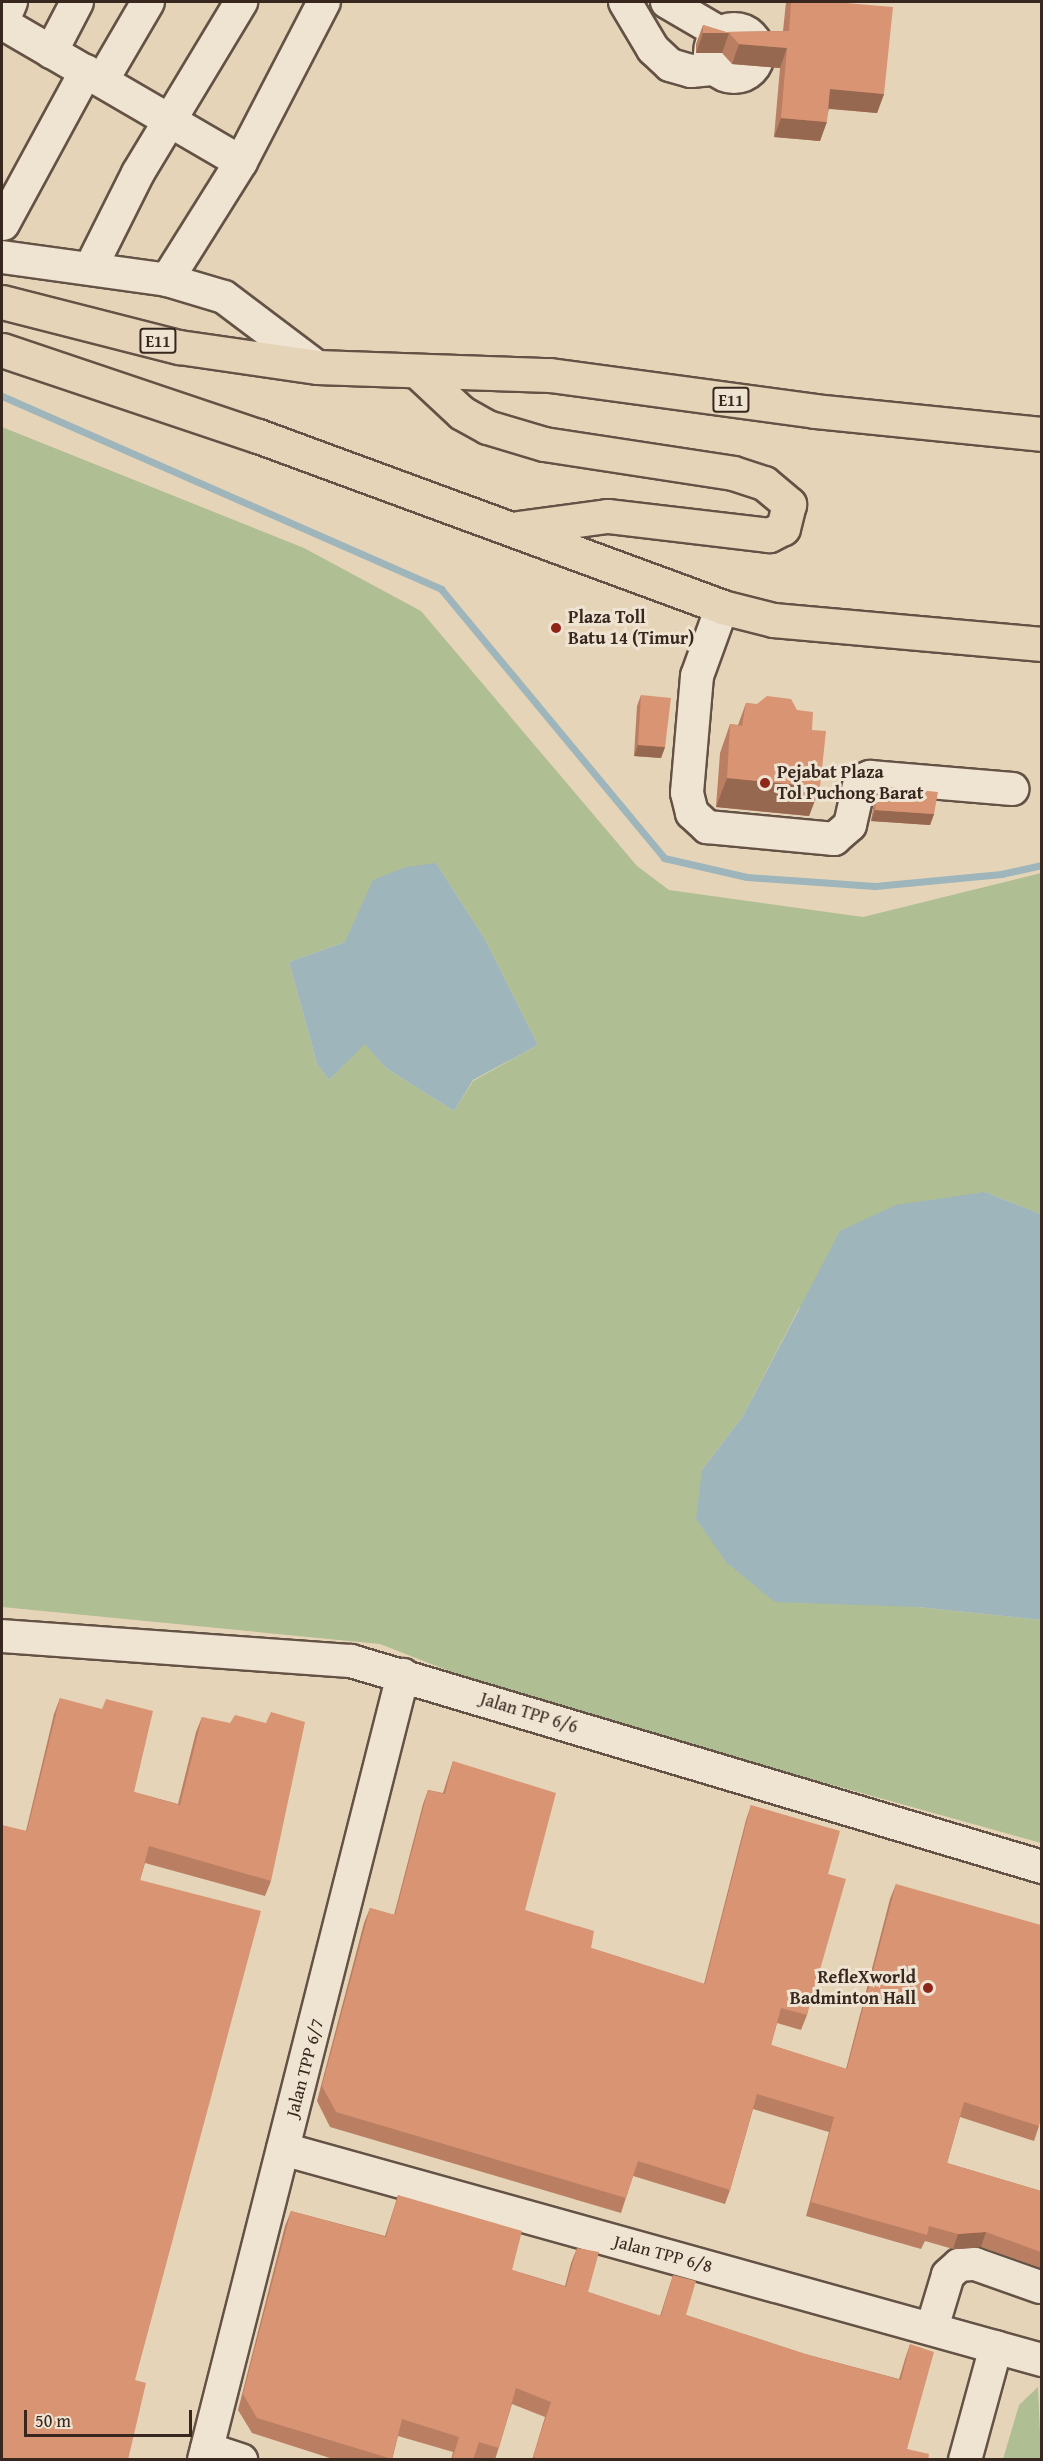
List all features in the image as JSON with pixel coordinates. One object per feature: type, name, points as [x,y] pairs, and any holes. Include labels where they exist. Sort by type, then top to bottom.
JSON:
[{"type":"highway","name":"E11","points":[[2,302],[179,347],[317,366],[420,374],[550,375],[815,411],[1041,434]]},
{"type":"highway","points":[[2,350],[518,528],[723,607],[784,622],[1041,644]]},
{"type":"highway","points":[[420,374],[462,413],[487,427],[544,444],[734,473],[779,493],[789,504],[789,516],[783,528],[769,535],[606,516],[518,528]]},
{"type":"street","points":[[11,2],[2,23],[174,120],[241,162]]},
{"type":"street","points":[[51,52],[77,2]]},
{"type":"street","points":[[3,224],[95,75],[148,2]]},
{"type":"street","points":[[96,257],[138,173],[174,120],[241,2]]},
{"type":"street","points":[[167,280],[241,162],[324,2]]},
{"type":"street","points":[[625,2],[652,49],[670,65],[715,69],[729,76],[745,75],[758,56],[755,40],[743,30],[720,33],[667,2]]},
{"type":"street","points":[[715,69],[710,46],[720,33]]},
{"type":"street","points":[[2,257],[167,280],[224,297],[317,366]]},
{"type":"street","points":[[723,607],[697,676],[687,793],[699,822],[717,830],[834,839],[850,825],[860,781],[870,777],[1012,789]]},
{"type":"street","name":"Jalan TPP 6/6","points":[[2,1636],[351,1661],[1041,1867]]},
{"type":"street","name":"Jalan TPP 6/7","points":[[205,2454],[403,1675]]},
{"type":"street","name":"Jalan TPP 6/8","points":[[283,2149],[1041,2360]]},
{"type":"street","points":[[932,2328],[948,2275],[959,2265],[975,2264],[1040,2287]]},
{"type":"street","points":[[965,2460],[996,2347]]},
{"type":"street","points":[[205,2454],[242,2460]]},
{"type":"green space","points":[[2,427],[304,548],[421,611],[637,866],[669,890],[863,917],[1041,873],[1041,1214],[985,1192],[799,1308],[743,1416],[702,1470],[918,1607],[1041,1620],[1041,1843],[513,1696],[380,1644],[2,1607]],"holes":[[[436,863],[486,941],[538,1045],[473,1081],[454,1111],[386,1068],[365,1043],[329,1080],[317,1064],[289,962],[345,942]]]},
{"type":"green space","points":[[1038,2387],[1041,2459],[1003,2459],[1019,2405]]},
{"type":"water","points":[[436,863],[486,941],[538,1045],[473,1080],[454,1111],[386,1068],[365,1044],[329,1080],[317,1064],[289,962],[345,942],[373,880],[406,867]]},
{"type":"water","points":[[985,1192],[1041,1214],[1041,1620],[918,1607],[775,1602],[727,1563],[696,1519],[702,1470],[743,1416],[840,1231],[896,1205]]},
{"type":"building","points":[[791,2],[834,2],[893,7],[884,94],[830,89],[827,122],[781,118],[787,48],[739,44],[729,33],[703,33],[703,25],[726,32],[789,31]]},
{"type":"building","points":[[641,695],[671,698],[665,747],[638,745]]},
{"type":"building","points":[[767,696],[791,699],[797,710],[813,712],[812,730],[826,731],[820,787],[727,778],[730,724],[742,726],[746,703],[757,704]]},
{"type":"building","points":[[879,786],[938,792],[934,814],[875,810]]},
{"type":"building","points":[[60,1698],[102,1709],[106,1699],[153,1711],[134,1792],[180,1805],[202,1717],[230,1723],[235,1715],[266,1723],[271,1712],[305,1722],[271,1881],[149,1846],[140,1880],[261,1911],[135,2380],[146,2383],[128,2460],[2,2460],[2,1825],[27,1831]]},
{"type":"building","points":[[453,1761],[556,1793],[525,1910],[594,1931],[591,1948],[705,1984],[751,1805],[840,1831],[828,1874],[846,1879],[807,2015],[781,2008],[771,2045],[847,2069],[896,1884],[1041,1925],[1041,2118],[1039,2126],[964,2102],[947,2163],[1041,2191],[1041,2252],[986,2232],[958,2234],[929,2226],[927,2235],[811,2202],[834,2117],[757,2094],[730,2190],[638,2161],[626,2198],[336,2112],[322,2086],[370,1908],[395,1915],[428,1790],[445,1794]]},
{"type":"building","points":[[398,2195],[522,2231],[512,2270],[566,2287],[577,2248],[599,2252],[588,2292],[661,2316],[673,2275],[696,2281],[686,2315],[805,2354],[901,2380],[910,2344],[934,2352],[907,2449],[929,2454],[928,2460],[543,2460],[533,2457],[551,2402],[516,2388],[499,2448],[479,2442],[473,2460],[452,2460],[459,2437],[402,2419],[392,2459],[257,2418],[243,2394],[291,2211],[386,2237]]},
{"type":"waterway","points":[[2,396],[441,589],[664,858],[747,877],[875,886],[1001,874],[1042,865]]},
{"type":"place","name":"Plaza Toll Batu 14 (Timur)","points":[[556,628]]},
{"type":"place","name":"Pejabat Plaza Tol Puchong Barat","points":[[765,783]]},
{"type":"place","name":"RefleXworld Badminton Hall","points":[[928,1988]]}]
